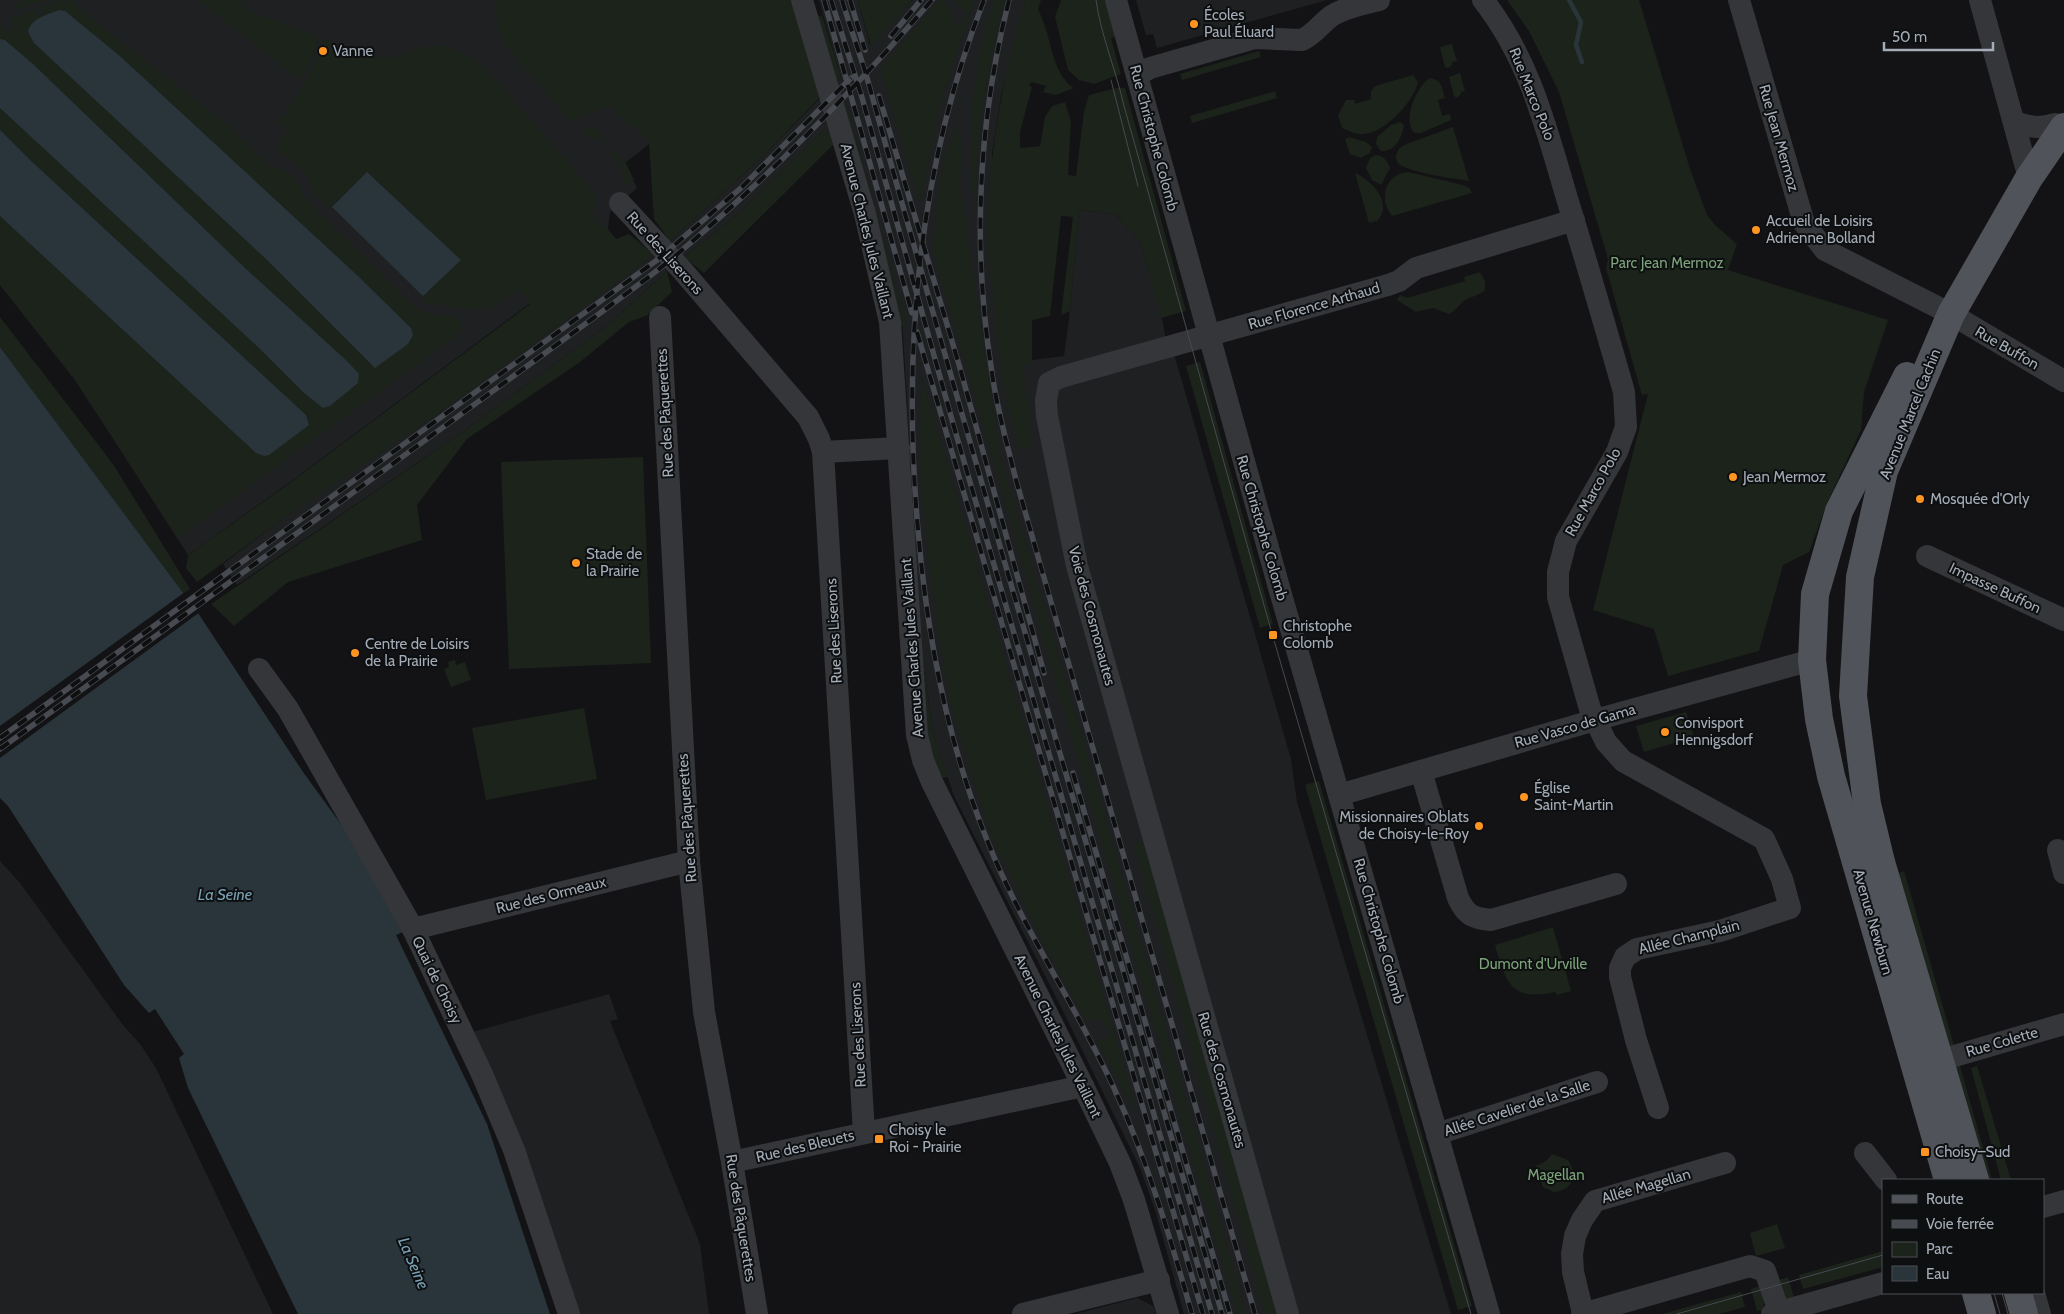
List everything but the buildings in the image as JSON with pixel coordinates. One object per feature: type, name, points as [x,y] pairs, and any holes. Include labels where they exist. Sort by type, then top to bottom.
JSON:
[{"type":"main road","name":"Avenue Marcel Cachin","points":[[1893,899],[1881,862],[1867,804],[1853,696],[1860,577],[1884,472],[1950,314],[2061,119]]},
{"type":"main road","name":"Avenue Marcel Cachin","points":[[1812,660],[1815,594],[1839,511],[1926,340],[1950,314]]},
{"type":"main road","name":"Avenue Newburn","points":[[1812,660],[1818,719],[1831,776],[1948,1179]]},
{"type":"main road","name":"Avenue Newburn","points":[[1893,899],[1975,1179]]},
{"type":"main road","points":[[1976,1294],[1982,1314]]},
{"type":"main road","points":[[2018,1294],[2024,1314]]},
{"type":"street","name":"Avenue Charles Jules Vaillant","points":[[802,0],[849,158],[887,302],[893,349],[917,736],[923,760],[932,782],[1120,1163],[1159,1280],[1168,1314]]},
{"type":"street","name":"Rue Christophe Colomb","points":[[1116,0],[1208,336],[1489,1314]]},
{"type":"street","points":[[1137,75],[1150,68],[1255,38],[1302,40],[1309,37],[1332,16],[1347,9],[1379,0]]},
{"type":"street","name":"Rue Marco Polo","points":[[1483,0],[1519,54],[1539,103],[1624,392],[1626,427],[1617,452],[1566,542],[1558,572],[1558,597],[1595,720],[1606,742],[1622,761],[1764,839],[1782,879],[1790,908]]},
{"type":"street","name":"Rue Jean Mermoz","points":[[1739,0],[1804,223],[1825,250],[1950,314]]},
{"type":"street","points":[[1984,1],[2029,178]]},
{"type":"street","points":[[2014,122],[2032,128],[2044,127],[2061,119]]},
{"type":"street","name":"Rue des Liserons","points":[[620,203],[682,270],[808,417],[823,452],[864,1133]]},
{"type":"street","name":"Rue Florence Arthaud","points":[[1049,383],[1061,377],[1388,285],[1399,281],[1416,268],[1574,220]]},
{"type":"street","name":"Rue Buffon","points":[[1950,314],[2064,381]]},
{"type":"street","name":"Rue des Pâquerettes","points":[[660,316],[689,861],[704,1012],[732,1162],[756,1314]]},
{"type":"street","name":"Voie des Cosmonautes","points":[[1049,383],[1046,401],[1047,416],[1077,566],[1156,846]]},
{"type":"street","points":[[823,452],[899,448]]},
{"type":"street","name":"Impasse Buffon","points":[[1927,556],[2064,620]]},
{"type":"street","name":"Rue Vasco de Gama","points":[[1339,795],[1595,720],[1812,660]]},
{"type":"street","name":"Quai de Choisy","points":[[259,669],[288,709],[413,928],[482,1074],[514,1150],[569,1314]]},
{"type":"street","points":[[1421,771],[1458,898],[1464,911],[1478,919],[1491,920],[1616,884]]},
{"type":"street","name":"Rue des Cosmonautes","points":[[1156,846],[1288,1314]]},
{"type":"street","points":[[2058,850],[2064,872]]},
{"type":"street","name":"Rue des Ormeaux","points":[[413,928],[689,861]]},
{"type":"street","name":"Allée Champlain","points":[[1658,1108],[1636,1040],[1620,977],[1620,968],[1625,957],[1637,949],[1720,931],[1790,908]]},
{"type":"street","name":"Rue Colette","points":[[1941,1060],[2064,1024]]},
{"type":"street","name":"Allée Cavelier de la Salle","points":[[1437,1134],[1597,1082]]},
{"type":"street","name":"Rue des Bleuets","points":[[732,1162],[1083,1086]]},
{"type":"street","points":[[1865,1153],[1885,1179]]},
{"type":"street","name":"Allée Magellan","points":[[1725,1163],[1595,1201],[1582,1220],[1575,1236],[1572,1254],[1573,1272],[1582,1313],[1750,1266],[1765,1271],[1777,1313]]},
{"type":"street","points":[[2044,1207],[2064,1201]]},
{"type":"street","points":[[1023,1314],[1159,1280]]},
{"type":"street","points":[[1777,1313],[1882,1283]]},
{"type":"street","points":[[2034,1294],[2040,1314]]},
{"type":"shaded area","points":[[0,0],[797,0],[649,144],[625,163],[637,188],[610,212],[608,229],[616,239],[297,477],[188,555],[75,380],[0,285]]},
{"type":"shaded area","points":[[819,0],[858,0],[870,45],[912,0],[1025,0],[1001,96],[992,153],[1003,364],[1064,356],[1079,210],[1115,214],[1141,243],[1163,323],[1166,341],[1175,357],[1291,759],[1297,802],[1451,1314],[1184,1314],[1156,1213],[1140,1168],[954,796],[933,733],[922,655],[902,317],[851,140],[823,132],[733,218],[684,257],[670,241],[762,157],[841,77]]},
{"type":"shaded area","name":"Écoles Paul Éluard","points":[[1136,0],[1327,0],[1157,48],[1153,34],[1146,35]]},
{"type":"shaded area","points":[[654,255],[667,271],[609,324],[461,433],[237,585],[223,564],[428,409]]},
{"type":"shaded area","points":[[0,861],[20,883],[156,1068],[273,1314],[0,1314]]},
{"type":"shaded area","points":[[609,994],[618,1019],[610,1021],[700,1244],[709,1314],[575,1314],[472,1032]]},
{"type":"shaded area","points":[[1137,1298],[1153,1306],[1156,1314],[1075,1314]]},
{"type":"green space","points":[[22,0],[49,0],[13,10]]},
{"type":"green space","points":[[61,0],[66,2],[73,0],[85,14],[222,120],[271,169],[276,165],[295,178],[304,198],[417,309],[428,313],[453,317],[461,323],[461,329],[452,339],[178,538],[75,380],[0,285],[0,216],[256,453],[309,420],[306,415],[0,130],[0,108],[260,349],[304,393],[323,408],[348,362],[243,266],[33,64],[5,40],[0,39],[0,28],[3,26],[8,27],[5,29],[6,32],[13,29],[10,19],[13,16],[22,16],[22,13],[33,10],[39,16],[43,13],[39,6]],"holes":[[[65,11],[121,57],[358,276],[411,328],[375,368],[268,261],[34,43],[28,31]]]},
{"type":"green space","points":[[198,0],[241,0],[251,12],[317,35],[317,46],[306,70],[299,79]]},
{"type":"green space","points":[[496,0],[797,0],[826,91],[762,157],[670,241],[654,219],[649,143],[632,124],[629,126],[611,107],[570,121],[508,49],[497,26]]},
{"type":"green space","points":[[858,0],[912,0],[871,46]]},
{"type":"green space","points":[[939,0],[943,0],[959,29],[967,13],[955,2],[957,0],[975,0],[937,116],[920,203],[880,69]]},
{"type":"green space","points":[[994,0],[1005,0],[985,96],[979,143],[976,193],[971,192],[971,113],[978,58]]},
{"type":"green space","points":[[1025,0],[1041,0],[1038,10],[1043,19],[1056,63],[1060,73],[1074,88],[1056,95],[1043,92],[1046,86],[1031,82],[1029,86],[1032,87],[1020,132],[1020,148],[1040,146],[1045,117],[1052,106],[1065,102],[1071,122],[1068,175],[1076,176],[1084,111],[1089,95],[1117,88],[1125,88],[1186,311],[1161,318],[1141,243],[1115,214],[1079,210],[1070,311],[1061,315],[1073,217],[1061,216],[1050,316],[1032,320],[1032,360],[1024,367],[1031,446],[1018,449],[998,348],[988,254],[988,222],[992,157],[1002,94]]},
{"type":"green space","points":[[1061,0],[1110,0],[1120,36],[1111,38],[1121,74],[1094,84],[1079,80],[1068,70],[1055,17]]},
{"type":"green space","name":"Jean Mermoz","points":[[1507,0],[1639,0],[1690,169],[1707,215],[1715,225],[1737,244],[1728,270],[1888,320],[1864,392],[1861,430],[1828,501],[1809,552],[1783,565],[1759,651],[1668,676],[1654,629],[1593,610],[1648,394],[1642,395],[1606,268],[1608,259],[1559,92],[1529,31]]},
{"type":"green space","points":[[822,15],[841,77],[833,84],[813,19]]},
{"type":"green space","points":[[325,39],[382,58],[395,57],[416,49],[435,46],[454,49],[472,58],[487,70],[598,197],[593,212],[596,219],[616,239],[629,234],[654,255],[436,415],[295,510],[197,582],[186,568],[188,555],[287,485],[530,304],[520,289],[486,310],[483,307],[474,310],[426,303],[421,299],[461,260],[368,172],[329,209],[312,192],[309,180],[303,171],[275,147],[288,129],[277,121],[283,113],[286,116],[288,113],[285,110],[306,84],[303,82],[314,66],[319,53],[325,55],[327,49],[321,47]]},
{"type":"green space","points":[[1452,44],[1457,61],[1452,62],[1452,65],[1448,68],[1445,67],[1440,47]]},
{"type":"green space","points":[[1259,51],[1261,57],[1182,80],[1180,74]]},
{"type":"green space","points":[[1460,73],[1465,91],[1461,92],[1457,98],[1454,96],[1449,77]]},
{"type":"green space","points":[[1413,75],[1418,82],[1411,98],[1397,115],[1381,128],[1361,134],[1342,128],[1338,115],[1346,100],[1354,100],[1355,104],[1371,99],[1371,91],[1375,86]]},
{"type":"green space","points":[[1430,78],[1437,80],[1441,85],[1445,98],[1438,100],[1442,116],[1450,114],[1451,120],[1421,133],[1415,133],[1411,128],[1410,121],[1412,104],[1420,88]]},
{"type":"green space","points":[[1275,91],[1277,98],[1192,123],[1190,116]]},
{"type":"green space","points":[[847,106],[907,325],[897,328],[841,113]]},
{"type":"green space","points":[[1400,122],[1404,125],[1402,135],[1397,143],[1386,151],[1381,151],[1376,144],[1377,137],[1391,125]]},
{"type":"green space","points":[[960,124],[962,165],[959,179],[1001,459],[1119,865],[1246,1314],[1237,1314],[932,248],[940,181],[946,153]]},
{"type":"green space","points":[[589,126],[597,130],[602,136],[598,139],[583,136],[582,128]]},
{"type":"green space","points":[[1453,127],[1469,181],[1420,172],[1398,163],[1396,155],[1404,145]]},
{"type":"green space","points":[[823,131],[841,137],[704,273],[684,257],[733,218]]},
{"type":"green space","points":[[1349,137],[1366,142],[1372,147],[1370,153],[1361,158],[1350,154],[1345,139]]},
{"type":"green space","points":[[615,151],[626,163],[634,180],[624,185],[621,167],[610,154]]},
{"type":"green space","points":[[1376,155],[1385,159],[1390,168],[1381,185],[1372,180],[1366,168],[1370,158]]},
{"type":"green space","points":[[1408,172],[1463,185],[1469,188],[1472,193],[1392,216],[1385,202],[1386,188],[1394,177]]},
{"type":"green space","points":[[1355,173],[1368,181],[1382,200],[1382,214],[1377,221],[1369,223]]},
{"type":"green space","points":[[667,271],[672,292],[646,316],[629,322],[580,362],[467,439],[417,505],[422,540],[288,582],[234,626],[211,604],[461,433],[609,324]]},
{"type":"green space","points":[[1480,272],[1485,281],[1485,290],[1465,300],[1449,314],[1433,308],[1416,312],[1397,300],[1400,295],[1407,298],[1465,281],[1464,277]]},
{"type":"green space","points":[[0,317],[113,464],[190,589],[183,594],[0,347]]},
{"type":"green space","points":[[1200,362],[1273,624],[1260,628],[1186,366]]},
{"type":"green space","points":[[921,375],[1135,1104],[1132,1106],[1097,1041],[1109,1037],[1102,1018],[1087,1022],[1047,951],[991,836],[949,700],[930,571],[921,482]]},
{"type":"green space","name":"Stade de la Prairie","points":[[643,457],[651,663],[509,669],[501,462]]},
{"type":"green space","points":[[922,655],[933,733],[948,777],[934,779],[925,751]]},
{"type":"green space","points":[[455,660],[456,665],[465,662],[471,680],[451,687],[444,669],[449,667],[448,662]]},
{"type":"green space","points":[[584,708],[597,779],[486,800],[472,728]]},
{"type":"green space","name":"Convisport Hennigsdorf","points":[[1686,712],[1694,737],[1644,752],[1636,726]]},
{"type":"green space","points":[[1319,781],[1472,1306],[1458,1310],[1305,785]]},
{"type":"green space","points":[[1144,842],[1277,1314],[1265,1314],[1134,843]]},
{"type":"green space","points":[[1904,871],[1955,1049],[1948,1048],[1896,874]]},
{"type":"green space","name":"Dumont d'Urville","points":[[1553,927],[1571,991],[1557,995],[1555,992],[1528,994],[1519,991],[1507,979],[1495,945]]},
{"type":"green space","points":[[1959,1062],[1992,1179],[1983,1179],[1954,1074],[1956,1065]]},
{"type":"green space","points":[[1977,1066],[2011,1179],[2001,1179],[1971,1068]]},
{"type":"green space","name":"Magellan","points":[[1552,1154],[1568,1160],[1573,1171],[1572,1181],[1569,1185],[1560,1191],[1554,1192],[1543,1187],[1535,1168]]},
{"type":"green space","points":[[1777,1224],[1785,1248],[1756,1256],[1750,1233]]},
{"type":"green space","points":[[1882,1251],[1882,1267],[1803,1289],[1799,1275]]},
{"type":"green space","points":[[1788,1277],[1795,1301],[1785,1299],[1776,1281]]},
{"type":"green space","points":[[1763,1285],[1765,1301],[1762,1310],[1757,1311],[1751,1289]]},
{"type":"green space","points":[[1741,1292],[1745,1307],[1719,1314],[1662,1314]]},
{"type":"water","points":[[59,10],[65,11],[121,57],[358,276],[411,328],[413,335],[408,344],[375,368],[268,261],[34,43],[28,32],[32,23]]},
{"type":"water","points":[[0,39],[5,40],[33,64],[243,266],[348,362],[359,374],[358,383],[330,406],[323,408],[304,393],[260,349],[0,108]]},
{"type":"water","points":[[0,130],[306,415],[309,425],[269,455],[264,456],[256,453],[0,216]]},
{"type":"water","points":[[367,172],[461,260],[423,296],[332,207]]},
{"type":"water","name":"La Seine","points":[[0,347],[198,613],[303,772],[367,860],[403,932],[396,935],[487,1124],[550,1314],[298,1314],[188,1088],[179,1058],[184,1054],[155,1009],[149,1013],[124,985],[8,806],[0,798]]},
{"type":"pier","points":[[185,592],[200,612],[0,758],[0,726]]},
{"type":"waterway","points":[[1569,0],[1581,22],[1576,45],[1582,62]]},
{"type":"tram line","points":[[1096,0],[1105,40],[1271,630],[1471,1314]]},
{"type":"tram line","points":[[1111,80],[1138,186]]},
{"type":"tram line","points":[[1677,1314],[1882,1255]]},
{"type":"tram line","points":[[1994,1294],[2000,1314]]},
{"type":"tram line","points":[[2002,1294],[2008,1314]]},
{"type":"railway","points":[[824,0],[912,313]]},
{"type":"railway","points":[[831,0],[861,94],[954,427],[1212,1314]]},
{"type":"railway","points":[[842,0],[868,80],[957,398],[1222,1314]]},
{"type":"railway","points":[[850,0],[865,50]]},
{"type":"railway","points":[[891,36],[921,0]]},
{"type":"railway","points":[[0,749],[662,267],[780,162],[873,66],[932,0]]},
{"type":"railway","points":[[984,0],[962,64],[944,129],[930,195],[920,261],[914,328],[912,395],[918,530],[933,649],[950,726],[961,765],[987,840],[1016,903],[1082,1024],[1113,1086],[1137,1142],[1157,1198],[1192,1314]]},
{"type":"railway","points":[[1009,0],[990,92],[981,185],[982,279],[986,326],[997,400],[1016,480],[1255,1314]]},
{"type":"railway","points":[[0,738],[657,260],[742,187],[851,78]]},
{"type":"railway","points":[[879,96],[960,368],[1044,673]]},
{"type":"railway","points":[[917,332],[1203,1314]]},
{"type":"railway","points":[[1073,773],[1230,1314]]},
{"type":"place","name":"Écoles Paul Éluard","points":[[1194,24]]},
{"type":"place","name":"Vanne","points":[[323,51]]},
{"type":"place","name":"Accueil de Loisirs Adrienne Bolland","points":[[1756,230]]},
{"type":"place","name":"Jean Mermoz","points":[[1733,477]]},
{"type":"place","name":"Mosquée d'Orly","points":[[1920,499]]},
{"type":"place","name":"Stade de la Prairie","points":[[576,563]]},
{"type":"place","name":"Christophe Colomb","points":[[1273,635]]},
{"type":"place","name":"Centre de Loisirs de la Prairie","points":[[355,653]]},
{"type":"place","name":"Convisport Hennigsdorf","points":[[1665,732]]},
{"type":"place","name":"Église Saint-Martin","points":[[1524,797]]},
{"type":"place","name":"Missionnaires Oblats de Choisy-le-Roy","points":[[1479,826]]},
{"type":"place","name":"Choisy le Roi - Prairie","points":[[879,1139]]},
{"type":"place","name":"Choisy–Sud","points":[[1925,1152]]},
{"type":"park label","name":"Parc Jean Mermoz","points":[[1667,263]]}]
